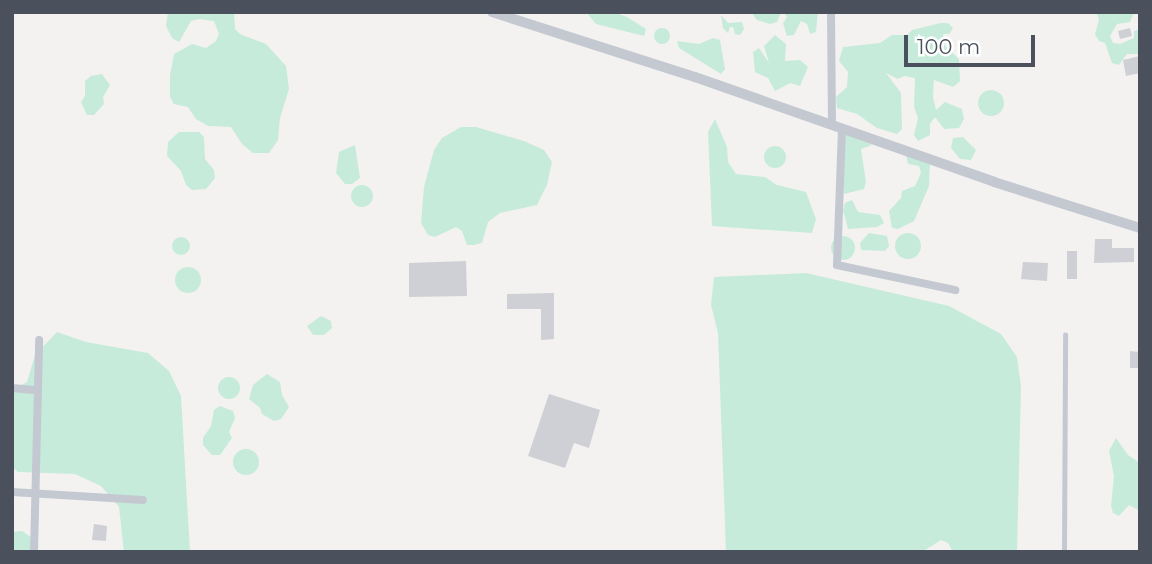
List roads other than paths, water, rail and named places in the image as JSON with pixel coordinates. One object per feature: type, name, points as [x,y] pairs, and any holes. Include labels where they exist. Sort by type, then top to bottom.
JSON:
[{"type":"street","points":[[492,12],[695,77],[995,182],[1140,228]]},
{"type":"street","points":[[831,12],[837,127],[837,265],[955,290]]},
{"type":"street","points":[[34,552],[38,340]]},
{"type":"street","points":[[12,388],[37,390]]},
{"type":"street","points":[[12,492],[144,499]]},
{"type":"lane","points":[[1064,552],[1065,335]]}]
